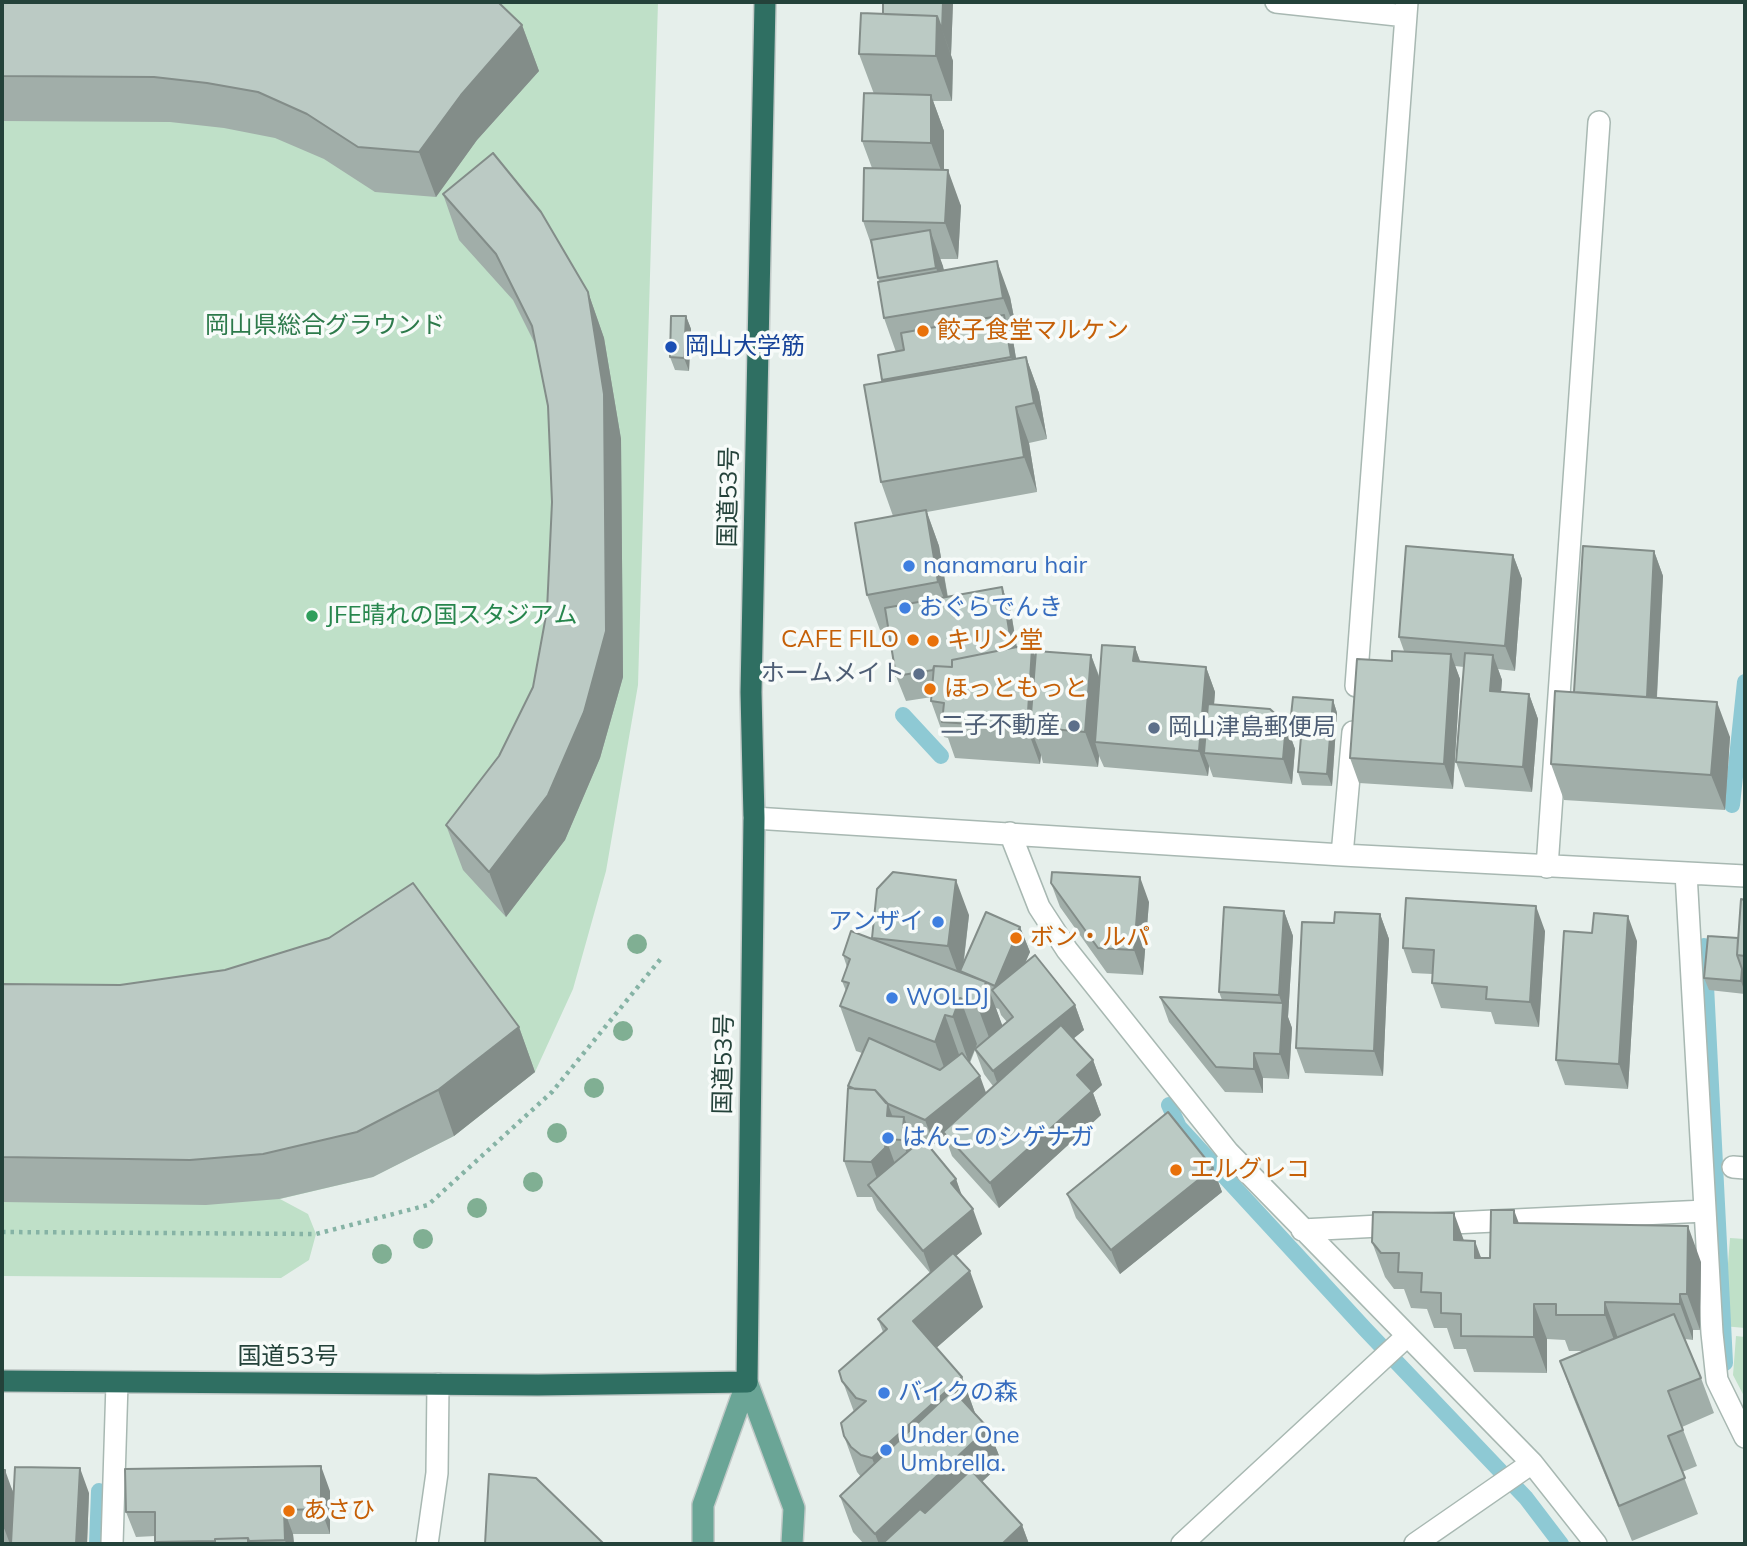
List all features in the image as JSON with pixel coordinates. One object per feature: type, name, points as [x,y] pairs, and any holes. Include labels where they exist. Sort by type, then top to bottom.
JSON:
[{"type":"highway","name":"国道53号","points":[[2,1381],[438,1384],[747,1382],[754,818],[751,692],[765,2]]},
{"type":"main road","points":[[703,1544],[704,1505],[747,1382]]},
{"type":"main road","points":[[747,1382],[794,1508],[792,1544]]},
{"type":"street","points":[[1276,2],[1406,9],[1342,855]]},
{"type":"street","points":[[1547,867],[1600,122]]},
{"type":"street","points":[[754,818],[1547,867],[1745,876]]},
{"type":"street","points":[[1010,833],[1039,907],[1067,950],[1227,1152],[1302,1230],[1394,1347],[1532,1463],[1596,1544]]},
{"type":"street","points":[[1686,873],[1712,1333],[1717,1380],[1745,1437]]},
{"type":"street","points":[[1302,1230],[1705,1211]]},
{"type":"street","points":[[1182,1544],[1394,1347]]},
{"type":"street","points":[[112,1544],[117,1382]]},
{"type":"street","points":[[427,1544],[437,1473],[438,1384]]},
{"type":"street","points":[[1415,1544],[1532,1463]]},
{"type":"path","points":[[2,1232],[316,1234],[428,1205],[552,1092],[663,956]]},
{"type":"green space","name":"岡山県総合グラウンド","points":[[2,2],[658,2],[638,685],[606,871],[573,989],[535,1072],[454,1136],[373,1177],[280,1199],[308,1214],[316,1234],[309,1260],[281,1278],[2,1276]]},
{"type":"green space","points":[[1730,1238],[1745,1239],[1745,1328],[1723,1326]]},
{"type":"green space","points":[[1736,1336],[1745,1337],[1745,1398],[1733,1375]]},
{"type":"building","points":[[2,2],[498,2],[522,25],[461,95],[419,152],[358,147],[307,114],[258,92],[154,77],[2,76]]},
{"type":"building","points":[[883,2],[943,2],[942,30],[937,16],[883,14]]},
{"type":"building","points":[[861,13],[937,16],[936,56],[859,54]]},
{"type":"building","points":[[864,93],[931,95],[931,143],[862,141]]},
{"type":"building","points":[[493,153],[541,212],[588,292],[604,394],[606,631],[584,712],[548,795],[489,872],[446,825],[499,756],[533,687],[547,610],[552,502],[548,406],[532,326],[496,254],[443,194]]},
{"type":"building","points":[[864,168],[948,170],[945,223],[863,221]]},
{"type":"building","points":[[930,230],[936,268],[878,278],[871,240]]},
{"type":"building","points":[[997,261],[1003,298],[884,318],[878,282]]},
{"type":"building","points":[[1004,315],[1011,357],[882,380],[878,355],[904,350],[901,333]]},
{"type":"building","points":[[671,316],[686,316],[684,358],[670,357]]},
{"type":"building","points":[[1026,357],[1034,403],[1016,407],[1024,457],[881,482],[864,385]]},
{"type":"building","points":[[926,510],[938,582],[867,595],[855,523]]},
{"type":"building","points":[[1406,546],[1513,555],[1505,646],[1399,637]]},
{"type":"building","points":[[1583,546],[1654,551],[1647,697],[1574,692]]},
{"type":"building","points":[[1002,587],[1012,648],[952,660],[952,667],[934,666],[933,670],[896,676],[885,608]]},
{"type":"building","points":[[1102,645],[1135,647],[1133,661],[1206,667],[1199,751],[1095,742]]},
{"type":"building","points":[[1017,647],[1032,648],[1027,728],[942,722],[944,703],[931,701],[934,666],[952,667],[952,660]]},
{"type":"building","points":[[1036,651],[1091,655],[1085,732],[1030,727]]},
{"type":"building","points":[[1392,651],[1451,654],[1444,764],[1350,758],[1357,659],[1392,661]]},
{"type":"building","points":[[1465,653],[1493,655],[1490,691],[1529,694],[1523,767],[1456,762]]},
{"type":"building","points":[[1555,691],[1717,702],[1711,775],[1551,764]]},
{"type":"building","points":[[1293,697],[1333,700],[1327,774],[1298,772],[1302,725],[1290,725]]},
{"type":"building","points":[[1208,704],[1270,709],[1286,724],[1283,759],[1204,753]]},
{"type":"building","points":[[893,872],[956,880],[948,946],[872,938],[877,889]]},
{"type":"building","points":[[1052,872],[1140,877],[1134,950],[1098,948],[1051,883]]},
{"type":"building","points":[[413,883],[519,1027],[438,1090],[357,1132],[263,1154],[190,1160],[2,1157],[2,984],[120,985],[225,970],[329,938]]},
{"type":"building","points":[[1406,898],[1536,906],[1530,1002],[1486,999],[1487,987],[1432,983],[1434,950],[1403,948]]},
{"type":"building","points":[[1741,899],[1745,900],[1745,956],[1737,955]]},
{"type":"building","points":[[1224,907],[1284,911],[1279,995],[1219,992]]},
{"type":"building","points":[[986,912],[1020,927],[995,986],[960,971]]},
{"type":"building","points":[[1335,912],[1380,914],[1374,1051],[1296,1048],[1302,922],[1334,923]]},
{"type":"building","points":[[1594,913],[1628,916],[1619,1064],[1556,1060],[1564,931],[1592,933]]},
{"type":"building","points":[[851,931],[986,982],[977,1005],[960,998],[953,1017],[945,1015],[935,1042],[840,1006],[849,983],[842,981],[850,959],[843,955]]},
{"type":"building","points":[[1708,936],[1738,938],[1737,955],[1742,969],[1741,981],[1704,978]]},
{"type":"building","points":[[1035,955],[1075,1005],[993,1071],[975,1049],[1013,1017],[992,990]]},
{"type":"building","points":[[1160,997],[1283,1003],[1280,1054],[1254,1053],[1254,1069],[1216,1067]]},
{"type":"building","points":[[1061,1025],[1093,1060],[1077,1075],[1092,1091],[990,1183],[943,1132]]},
{"type":"building","points":[[869,1038],[940,1070],[962,1053],[980,1076],[925,1120],[886,1103],[875,1090],[848,1086]]},
{"type":"building","points":[[848,1088],[875,1090],[888,1104],[887,1116],[904,1117],[902,1140],[886,1139],[885,1148],[871,1162],[844,1161]]},
{"type":"building","points":[[1168,1112],[1213,1168],[1111,1250],[1067,1194]]},
{"type":"building","points":[[923,1139],[956,1179],[951,1183],[973,1209],[923,1251],[868,1185]]},
{"type":"building","points":[[1491,1210],[1514,1210],[1514,1223],[1688,1226],[1687,1294],[1680,1294],[1680,1304],[1605,1302],[1605,1315],[1556,1315],[1556,1304],[1534,1304],[1534,1337],[1461,1336],[1461,1314],[1441,1313],[1441,1293],[1421,1292],[1422,1273],[1398,1272],[1399,1253],[1381,1253],[1372,1242],[1373,1212],[1454,1213],[1454,1240],[1475,1241],[1475,1258],[1490,1258]]},
{"type":"building","points":[[953,1253],[970,1271],[913,1321],[962,1377],[872,1458],[861,1455],[851,1447],[844,1436],[841,1423],[866,1401],[856,1398],[842,1381],[839,1371],[887,1329],[878,1319]]},
{"type":"building","points":[[1674,1314],[1701,1378],[1668,1391],[1683,1430],[1668,1436],[1685,1478],[1619,1506],[1560,1361]]},
{"type":"building","points":[[953,1390],[988,1428],[875,1534],[840,1496]]},
{"type":"building","points":[[321,1466],[321,1509],[284,1510],[285,1540],[249,1541],[248,1538],[155,1542],[155,1512],[126,1512],[125,1469]]},
{"type":"building","points":[[15,1467],[80,1468],[76,1544],[11,1544]]},
{"type":"building","points":[[2,1470],[5,1470],[4,1528],[2,1528]]},
{"type":"building","points":[[971,1470],[1022,1525],[1002,1544],[882,1544],[920,1509],[925,1513]]},
{"type":"building","points":[[489,1474],[536,1478],[604,1544],[485,1544]]},
{"type":"building","points":[[248,1538],[248,1544],[215,1544],[215,1539]]},
{"type":"waterway","points":[[1732,805],[1745,682]]},
{"type":"waterway","points":[[903,715],[941,756]]},
{"type":"waterway","points":[[1704,946],[1725,1363]]},
{"type":"waterway","points":[[1169,1105],[1179,1127],[1365,1329],[1526,1498],[1561,1544]]},
{"type":"waterway","points":[[97,1544],[99,1491]]},
{"type":"place","name":"餃子食堂マルケン","points":[[923,331]]},
{"type":"place","name":"岡山大学筋","points":[[671,347]]},
{"type":"place","name":"nanamaru hair","points":[[909,566]]},
{"type":"place","name":"おぐらでんき","points":[[905,608]]},
{"type":"place","name":"JFE晴れの国スタジアム","points":[[312,616]]},
{"type":"place","name":"CAFE FILO","points":[[913,640]]},
{"type":"place","name":"キリン堂","points":[[933,641]]},
{"type":"place","name":"ホームメイト","points":[[919,674]]},
{"type":"place","name":"ほっともっと","points":[[930,689]]},
{"type":"place","name":"二子不動産","points":[[1074,726]]},
{"type":"place","name":"岡山津島郵便局","points":[[1154,728]]},
{"type":"place","name":"アンザイ","points":[[938,922]]},
{"type":"place","name":"ボン・ルパ","points":[[1016,938]]},
{"type":"place","name":"WOLDJ","points":[[892,998]]},
{"type":"place","name":"はんこのシゲナガ","points":[[888,1138]]},
{"type":"place","name":"エルグレコ","points":[[1176,1170]]},
{"type":"place","name":"バイクの森","points":[[884,1393]]},
{"type":"place","name":"Under One Umbrella.","points":[[886,1450]]},
{"type":"place","name":"あさひ","points":[[289,1511]]}]
